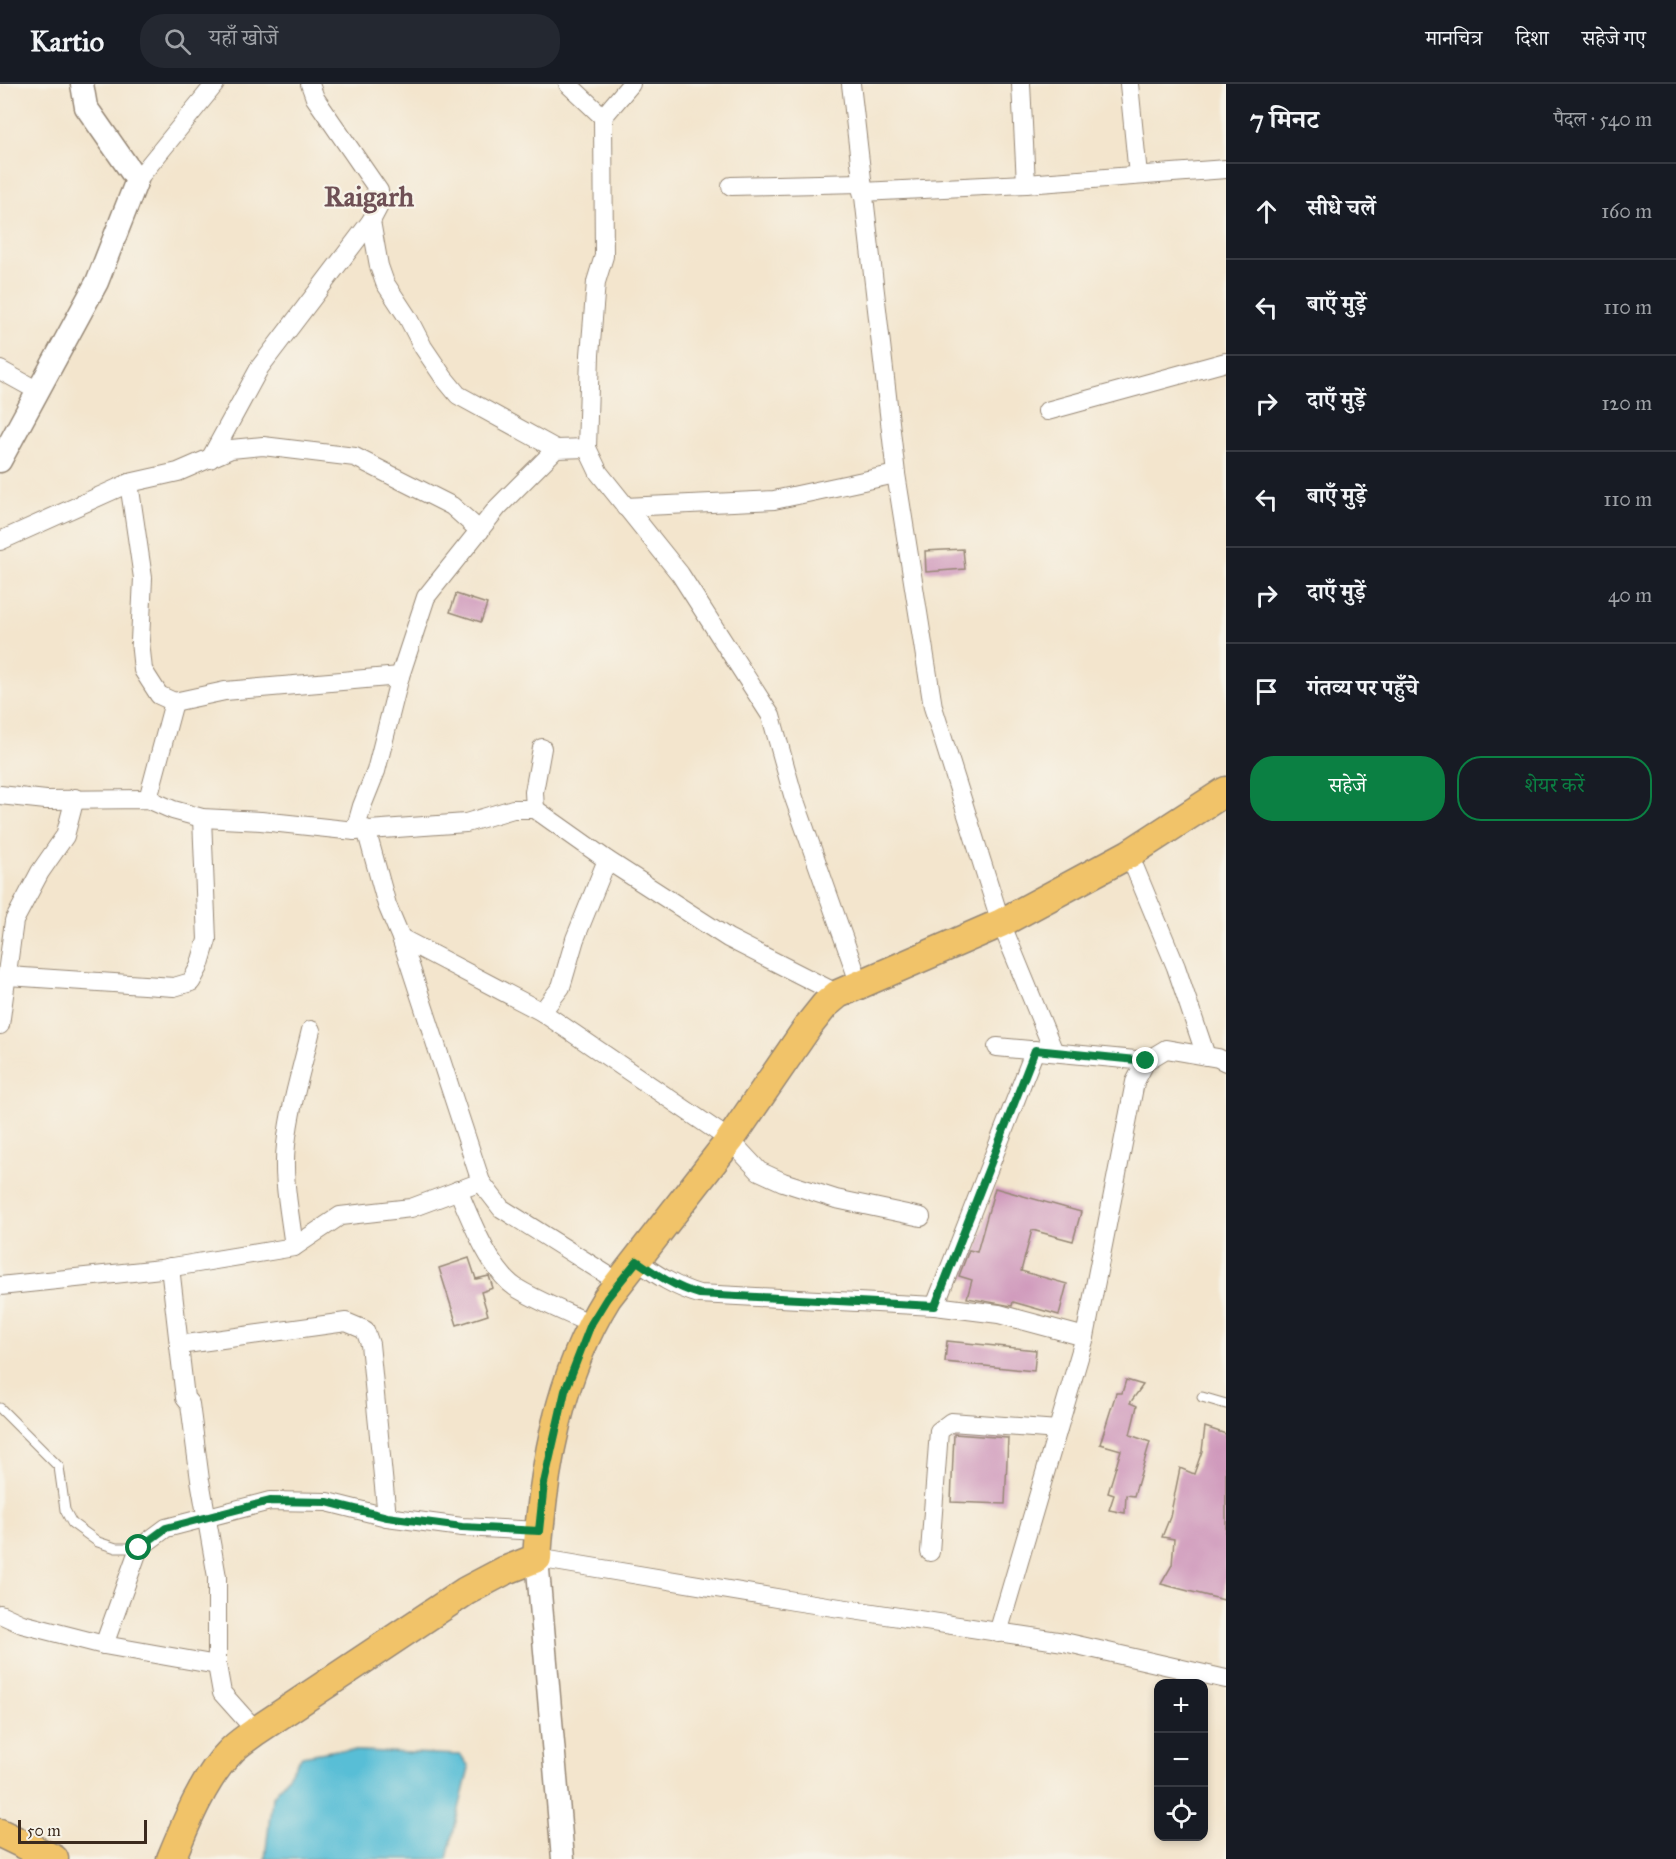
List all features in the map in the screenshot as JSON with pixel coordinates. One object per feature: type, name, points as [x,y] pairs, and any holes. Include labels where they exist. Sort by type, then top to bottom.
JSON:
[{"type":"main road","points":[[171,1859],[186,1823],[208,1783],[230,1752],[256,1731],[466,1592],[504,1571],[538,1545],[544,1483],[565,1391],[591,1324],[607,1298],[730,1140],[825,1005],[849,990],[1001,923],[1129,854],[1226,791]]},
{"type":"main road","points":[[0,1833],[54,1859]]},
{"type":"street","points":[[82,84],[86,107],[137,180]]},
{"type":"street","points":[[0,461],[97,282],[137,180],[215,84]]},
{"type":"street","points":[[210,459],[260,367],[371,221],[381,202],[379,191],[315,98],[310,84]]},
{"type":"street","points":[[568,84],[603,117]]},
{"type":"street","points":[[631,84],[603,117],[604,256],[596,282],[590,355],[587,448],[599,473],[680,574],[771,716],[849,990]]},
{"type":"street","points":[[851,84],[896,474],[933,707],[1001,923],[1054,1052]]},
{"type":"street","points":[[1021,84],[1026,184]]},
{"type":"street","points":[[1129,84],[1138,175]]},
{"type":"street","points":[[731,186],[862,188],[1026,184],[1226,169]]},
{"type":"street","points":[[371,221],[379,266],[385,283],[408,318],[423,347],[458,395],[556,449],[587,448]]},
{"type":"street","points":[[1047,411],[1226,362]]},
{"type":"street","points":[[0,370],[38,391]]},
{"type":"street","points":[[0,541],[129,483],[178,472],[231,449],[263,446],[355,457],[452,506],[480,531]]},
{"type":"street","points":[[556,449],[498,507],[426,597],[400,676],[384,745],[360,830],[401,938],[481,1182],[501,1208],[628,1272],[663,1280],[699,1294],[935,1306],[999,1314],[1086,1337]]},
{"type":"street","points":[[625,507],[774,500],[896,474]]},
{"type":"street","points":[[129,483],[143,578],[140,641],[144,670],[159,695],[174,702],[225,691],[400,676]]},
{"type":"street","points":[[148,799],[174,702]]},
{"type":"street","points":[[535,809],[534,792],[542,748]]},
{"type":"street","points":[[0,795],[46,800],[148,799],[173,810],[202,818],[360,830],[466,823],[513,809],[535,809],[607,860],[728,938],[849,990]]},
{"type":"street","points":[[0,1024],[14,921],[40,872],[65,836],[75,798]]},
{"type":"street","points":[[8,976],[174,987],[191,982],[207,940],[202,818]]},
{"type":"street","points":[[1129,854],[1176,967],[1219,1056]]},
{"type":"street","points":[[542,1012],[561,987],[575,939],[607,860]]},
{"type":"street","points":[[401,938],[542,1012],[730,1140],[759,1171],[783,1182],[836,1199],[921,1217]]},
{"type":"street","points":[[294,1247],[286,1173],[286,1147],[291,1112],[311,1030]]},
{"type":"street","points":[[997,1047],[1146,1061]]},
{"type":"street","points":[[998,1633],[1086,1337],[1135,1082],[1146,1061],[1166,1049],[1219,1056]]},
{"type":"street","points":[[935,1306],[1035,1050]]},
{"type":"street","points":[[0,1286],[170,1267],[294,1247],[340,1216],[411,1208],[481,1182]]},
{"type":"street","points":[[458,1190],[482,1244],[513,1286],[591,1324]]},
{"type":"street","points":[[170,1267],[186,1398],[190,1404],[200,1480],[217,1576],[217,1665],[222,1693],[256,1731]]},
{"type":"street","points":[[179,1345],[346,1322],[365,1330],[370,1344],[387,1517]]},
{"type":"street","points":[[930,1552],[939,1431],[942,1427],[951,1422],[1058,1430]]},
{"type":"street","points":[[104,1645],[139,1548],[166,1528],[270,1501],[327,1502],[387,1517],[462,1527],[538,1545],[998,1633],[1064,1642],[1226,1679]]},
{"type":"street","points":[[538,1545],[563,1859]]},
{"type":"street","points":[[0,1614],[22,1624],[104,1645],[217,1665]]},
{"type":"lane","points":[[1203,1397],[1226,1404]]},
{"type":"lane","points":[[0,1408],[59,1467],[65,1510],[72,1523],[98,1542],[116,1548],[139,1548]]},
{"type":"water","points":[[337,1750],[461,1755],[469,1768],[447,1859],[265,1859],[272,1798],[302,1756]]},
{"type":"building","points":[[963,549],[965,569],[926,572],[925,551]]},
{"type":"building","points":[[456,594],[487,604],[481,622],[450,612]]},
{"type":"building","points":[[995,1188],[1081,1212],[1073,1241],[1032,1230],[1021,1271],[1067,1284],[1059,1315],[1013,1302],[1012,1306],[967,1298],[972,1280],[959,1276],[969,1250],[977,1252]]},
{"type":"building","points":[[469,1258],[476,1279],[489,1276],[493,1288],[481,1292],[488,1315],[457,1325],[439,1268]]},
{"type":"building","points":[[947,1341],[1036,1350],[1034,1371],[945,1362]]},
{"type":"building","points":[[1126,1380],[1143,1385],[1130,1403],[1137,1406],[1130,1435],[1150,1442],[1134,1496],[1126,1495],[1125,1513],[1109,1510],[1114,1495],[1108,1493],[1121,1450],[1100,1444],[1116,1393],[1122,1393]]},
{"type":"building","points":[[1205,1427],[1226,1434],[1224,1600],[1161,1584],[1172,1565],[1174,1539],[1162,1537],[1170,1517],[1180,1468],[1194,1474],[1202,1451]]},
{"type":"building","points":[[954,1434],[1008,1438],[1005,1504],[951,1502]]},
{"type":"district","name":"Raigarh","points":[[369,196]]},
{"type":"route","points":[[139,1548],[166,1528],[270,1501],[327,1502],[387,1517],[462,1527],[539,1531],[544,1483],[565,1391],[591,1324],[607,1298],[637,1261],[663,1280],[699,1294],[935,1306],[1035,1050],[1146,1061]]}]
